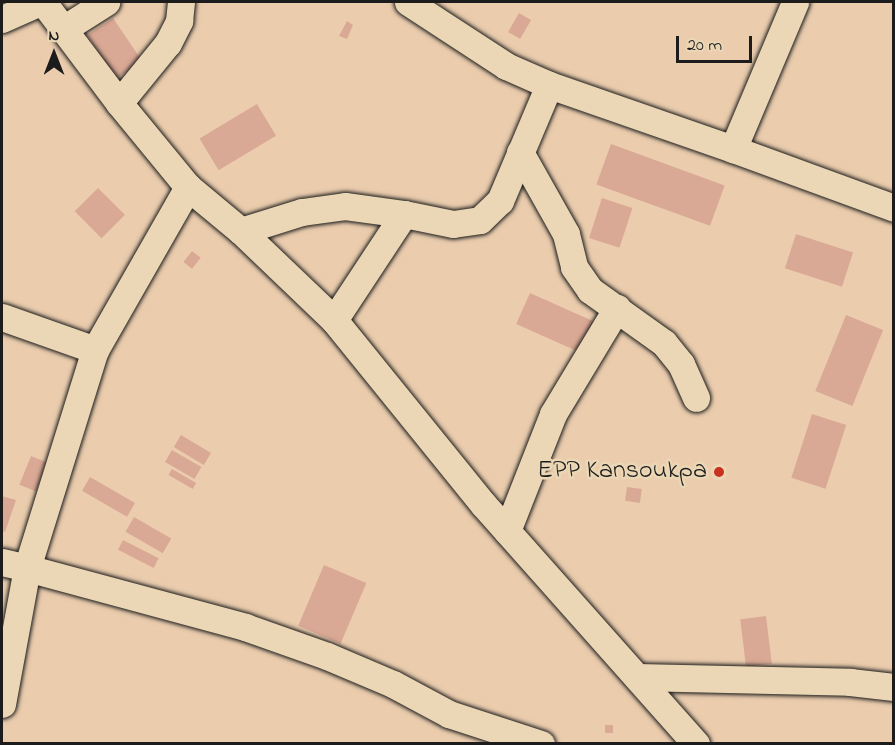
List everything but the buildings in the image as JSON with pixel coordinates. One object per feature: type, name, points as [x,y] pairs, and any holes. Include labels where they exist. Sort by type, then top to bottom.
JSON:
[{"type":"street","points":[[2,19],[41,2],[65,28],[119,103],[188,187],[241,231],[334,320],[507,531],[696,744]]},
{"type":"street","points":[[65,28],[106,2]]},
{"type":"street","points":[[119,103],[168,43],[179,21],[181,2]]},
{"type":"street","points":[[408,2],[506,66],[549,85],[733,148],[894,208]]},
{"type":"street","points":[[733,148],[795,2]]},
{"type":"street","points":[[241,231],[302,212],[345,206],[404,214],[453,224],[480,220],[500,201],[549,85]]},
{"type":"street","points":[[520,152],[566,234],[574,267],[590,290],[664,343],[681,364],[696,398]]},
{"type":"street","points":[[2,704],[14,565],[95,350],[188,187]]},
{"type":"street","points":[[334,320],[404,214]]},
{"type":"street","points":[[507,531],[553,414],[617,308]]},
{"type":"street","points":[[2,317],[95,350]]},
{"type":"street","points":[[14,565],[245,627],[327,656],[393,684],[449,714],[541,744]]},
{"type":"street","points":[[637,677],[815,681],[894,687]]},
{"type":"place","name":"EPP Kansoukpa","points":[[719,472]]}]
